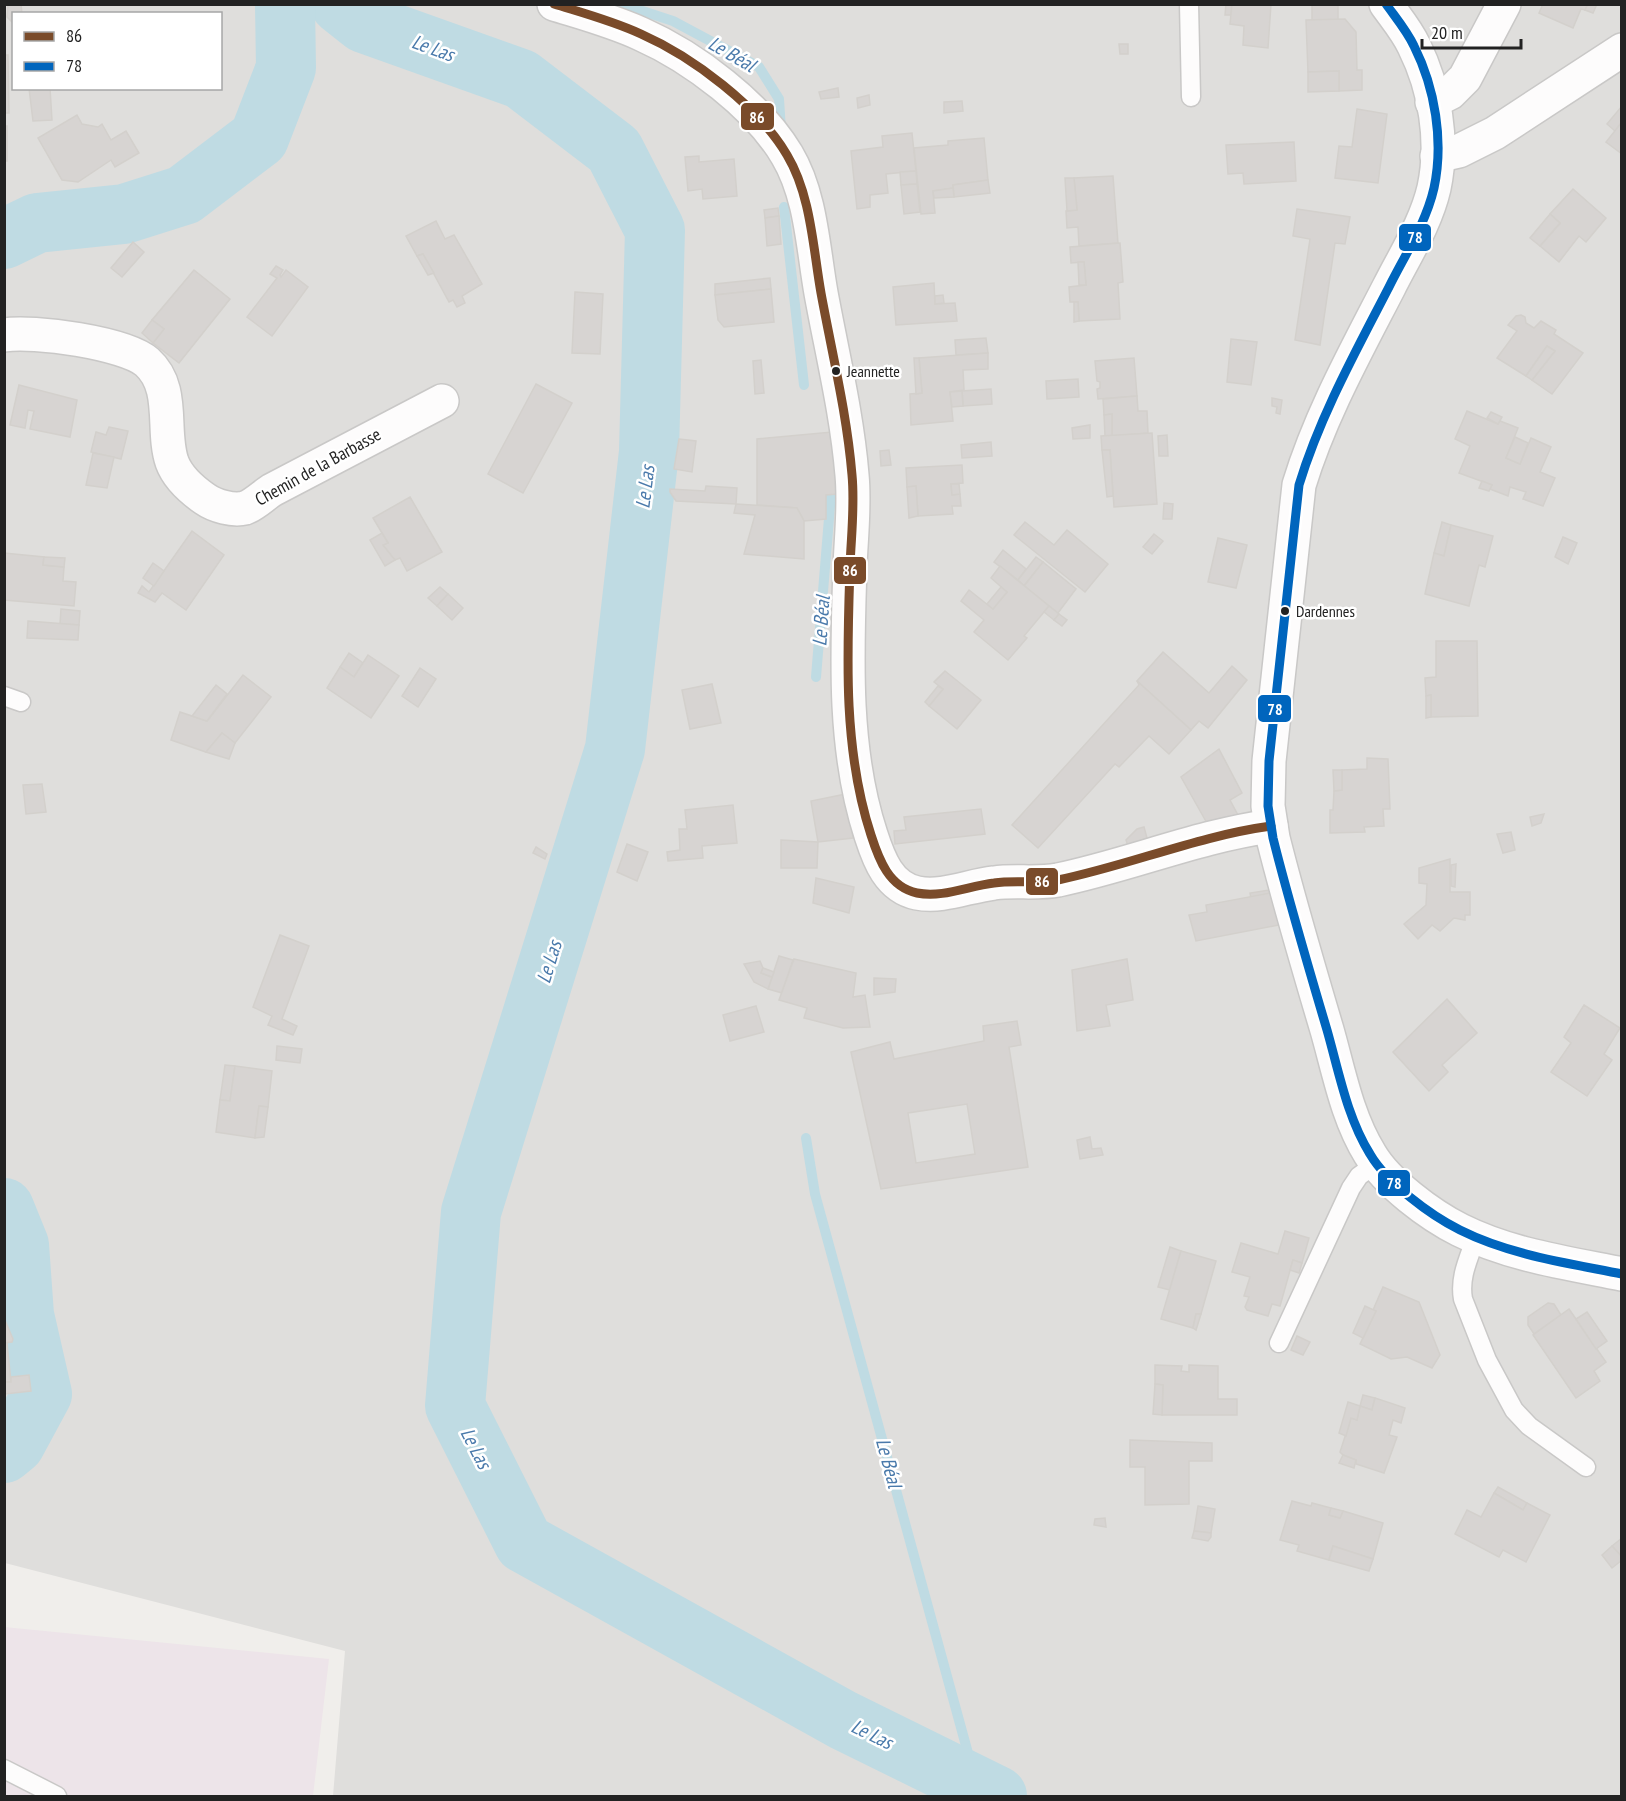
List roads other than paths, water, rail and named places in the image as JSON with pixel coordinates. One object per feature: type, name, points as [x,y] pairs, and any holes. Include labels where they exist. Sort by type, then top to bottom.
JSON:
[{"type":"street","points":[[554,4],[610,21],[643,35],[672,50],[723,86],[782,148],[802,194],[809,222],[850,458],[853,507],[848,643],[851,728],[856,775],[865,817],[876,850],[886,872],[896,884],[915,893],[935,894],[992,883],[1039,883],[1109,868],[1185,844],[1271,826]]},
{"type":"street","points":[[1386,4],[1414,45],[1426,77],[1438,138],[1434,187],[1428,209],[1344,376],[1308,456],[1299,485],[1269,761],[1268,806],[1271,826],[1352,1116],[1361,1137],[1377,1163],[1412,1199],[1458,1229],[1522,1253],[1622,1274]]},
{"type":"street","points":[[1432,102],[1450,93],[1465,78],[1504,4]]},
{"type":"street","points":[[1437,156],[1459,151],[1495,133],[1622,50]]},
{"type":"street","name":"Chemin de la Barbasse","points":[[4,335],[41,334],[125,351],[147,362],[162,386],[166,402],[172,462],[180,477],[194,492],[211,503],[227,507],[245,508],[272,490],[442,401]]},
{"type":"lane","points":[[1189,4],[1191,97]]},
{"type":"lane","points":[[1279,1343],[1351,1188],[1359,1176],[1377,1163]]},
{"type":"lane","points":[[1476,1237],[1462,1277],[1461,1291],[1487,1360],[1514,1410],[1529,1426],[1586,1467]]},
{"type":"lane","points":[[4,1769],[57,1797]]},
{"type":"waterway","points":[[4,239],[37,223],[124,214],[184,195],[259,138],[286,68],[285,4]]},
{"type":"waterway","name":"Le Las","points":[[340,4],[364,23],[521,79],[614,150],[655,230],[649,452],[615,749],[471,1212],[455,1406],[524,1543],[843,1720],[997,1796]]},
{"type":"waterway","name":"Le Béal","points":[[621,4],[673,21],[759,67],[779,99],[781,130]]},
{"type":"waterway","name":"Le Béal","points":[[784,207],[804,385]]},
{"type":"waterway","name":"Le Béal","points":[[816,677],[831,494]]},
{"type":"waterway","name":"Le Béal","points":[[806,1138],[815,1194],[977,1786]]},
{"type":"waterway","points":[[4,1208],[19,1245],[24,1315],[42,1394],[15,1444],[4,1453]]},
{"type":"place","name":"Jeannette","points":[[836,371]]},
{"type":"place","name":"Dardennes","points":[[1285,611]]}]
